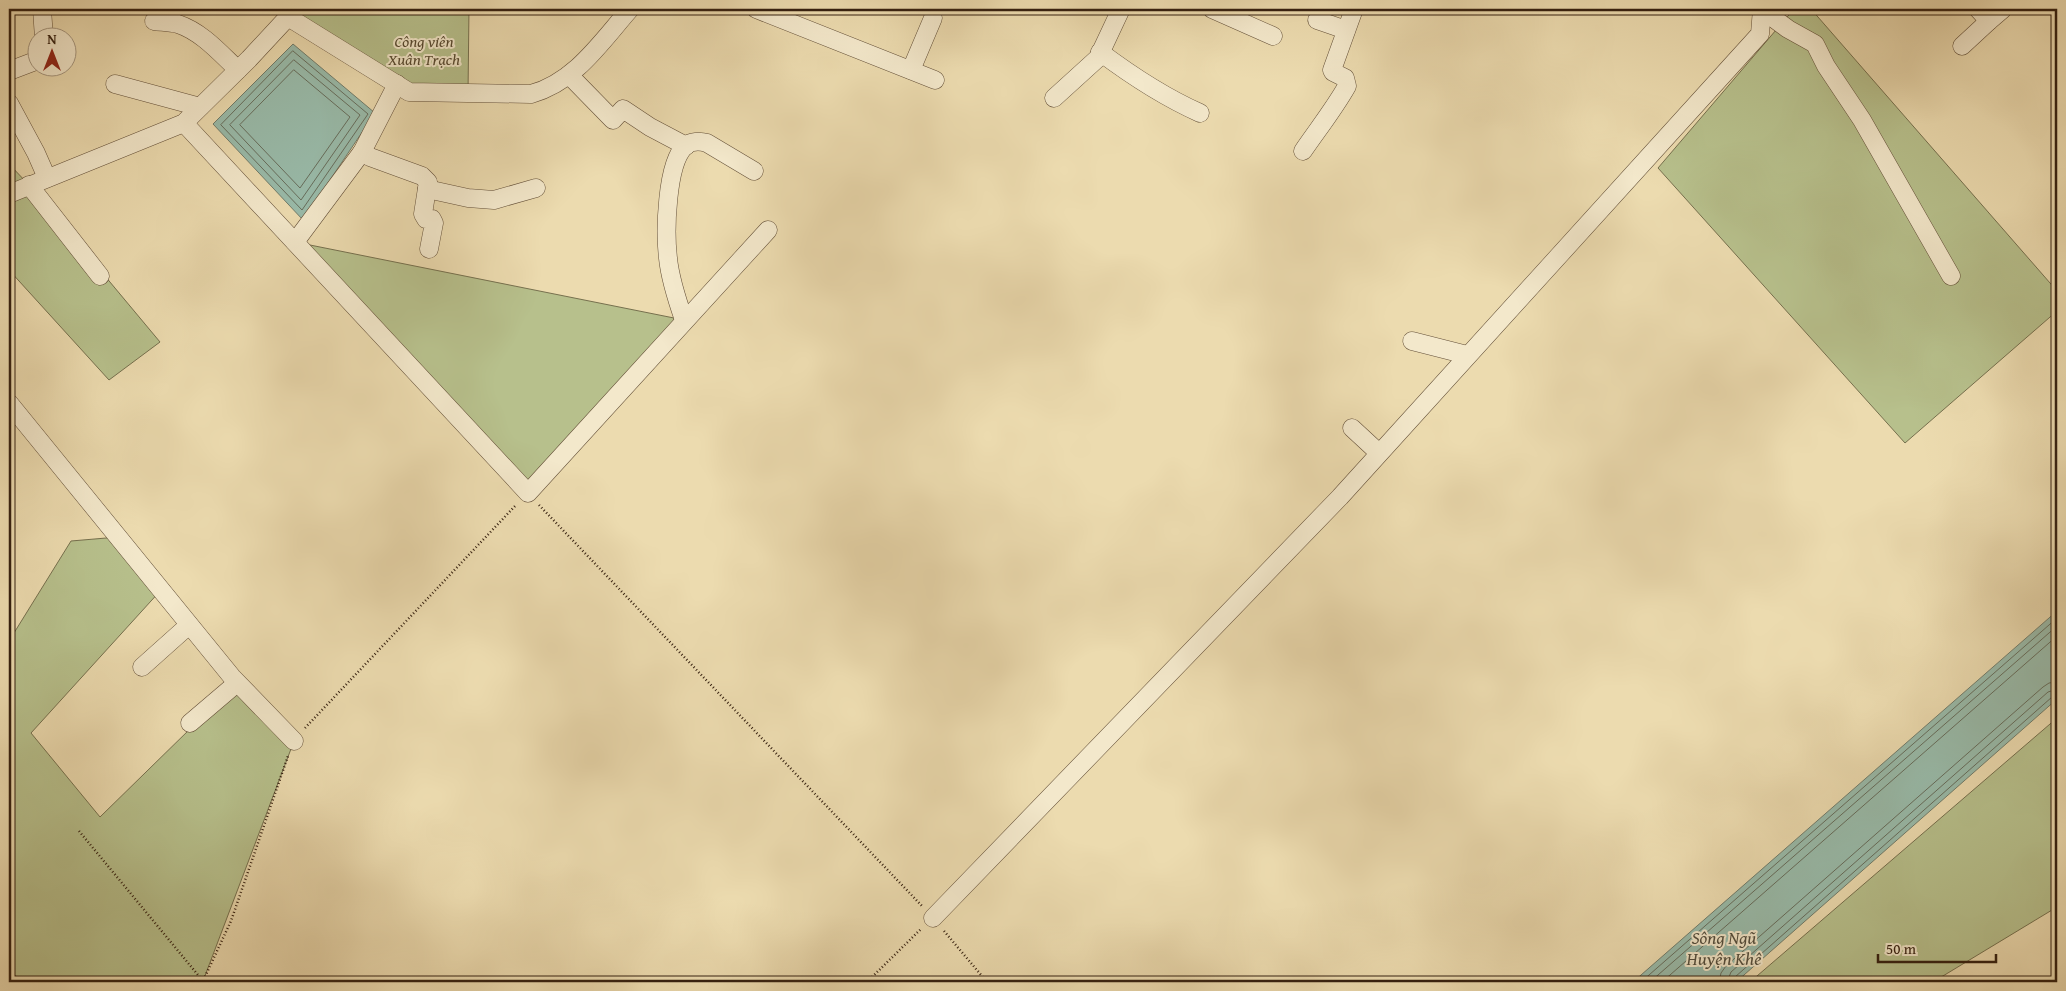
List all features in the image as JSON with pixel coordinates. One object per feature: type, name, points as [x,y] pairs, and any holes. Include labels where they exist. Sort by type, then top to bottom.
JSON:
[{"type":"street","points":[[42,9],[43,28]]},
{"type":"street","points":[[9,194],[184,123],[238,70],[287,13],[409,92],[531,94],[546,90],[569,75],[590,55],[630,9]]},
{"type":"street","points":[[756,9],[935,80]]},
{"type":"street","points":[[1054,98],[1098,58],[1121,9]]},
{"type":"street","points":[[1212,9],[1273,36]]},
{"type":"street","points":[[1303,151],[1320,125],[1333,111],[1347,86],[1345,78],[1332,70],[1354,9]]},
{"type":"street","points":[[1762,9],[1788,29],[1815,44],[1826,66],[1862,120],[1951,276]]},
{"type":"street","points":[[933,918],[1340,497],[1760,34],[1762,9]]},
{"type":"street","points":[[1962,46],[1984,15],[2003,9]]},
{"type":"street","points":[[911,70],[933,18]]},
{"type":"street","points":[[1317,20],[1346,30]]},
{"type":"street","points":[[154,21],[177,24],[189,30],[215,48],[238,70]]},
{"type":"street","points":[[1100,52],[1140,82],[1174,101],[1200,112]]},
{"type":"street","points":[[9,72],[28,64]]},
{"type":"street","points":[[569,75],[613,120],[623,109],[686,146]]},
{"type":"street","points":[[115,84],[200,107]]},
{"type":"street","points":[[295,242],[362,152],[397,84]]},
{"type":"street","points":[[9,102],[47,178]]},
{"type":"street","points":[[184,123],[528,493],[768,230]]},
{"type":"street","points":[[684,320],[674,290],[668,257],[667,218],[671,181],[677,159],[686,146],[700,141],[707,143],[754,170]]},
{"type":"street","points":[[362,152],[370,157],[422,176],[428,182],[423,214],[426,219],[432,220],[434,223],[429,249]]},
{"type":"street","points":[[29,185],[100,276]]},
{"type":"street","points":[[427,190],[468,198],[494,200],[536,188]]},
{"type":"street","points":[[1412,341],[1467,355]]},
{"type":"street","points":[[9,403],[237,683],[294,741]]},
{"type":"street","points":[[1352,428],[1379,453]]},
{"type":"street","points":[[142,666],[189,625]]},
{"type":"street","points":[[190,723],[237,683]]},
{"type":"path","points":[[79,831],[203,981],[231,921],[294,741],[528,493],[933,918],[987,982]]},
{"type":"path","points":[[867,982],[933,918]]},
{"type":"green space","name":"Công viên Xuân Trạch","points":[[286,9],[469,9],[468,93],[409,92]]},
{"type":"green space","points":[[1794,9],[1811,9],[2057,291],[2057,311],[1905,443],[1658,168]]},
{"type":"green space","points":[[9,164],[29,185],[160,342],[109,380],[9,270]]},
{"type":"green space","points":[[295,242],[684,320],[528,493]]},
{"type":"green space","points":[[118,537],[161,590],[31,733],[100,817],[237,683],[294,741],[203,981],[205,982],[23,982],[9,970],[9,641],[71,541]]},
{"type":"green space","points":[[2057,718],[2057,907],[1933,982],[1750,982]]},
{"type":"water","points":[[293,44],[375,113],[303,220],[213,124]]},
{"type":"water","name":"Sông Ngũ Huyện Khê","points":[[2057,611],[2057,699],[1736,982],[1633,982]]}]
